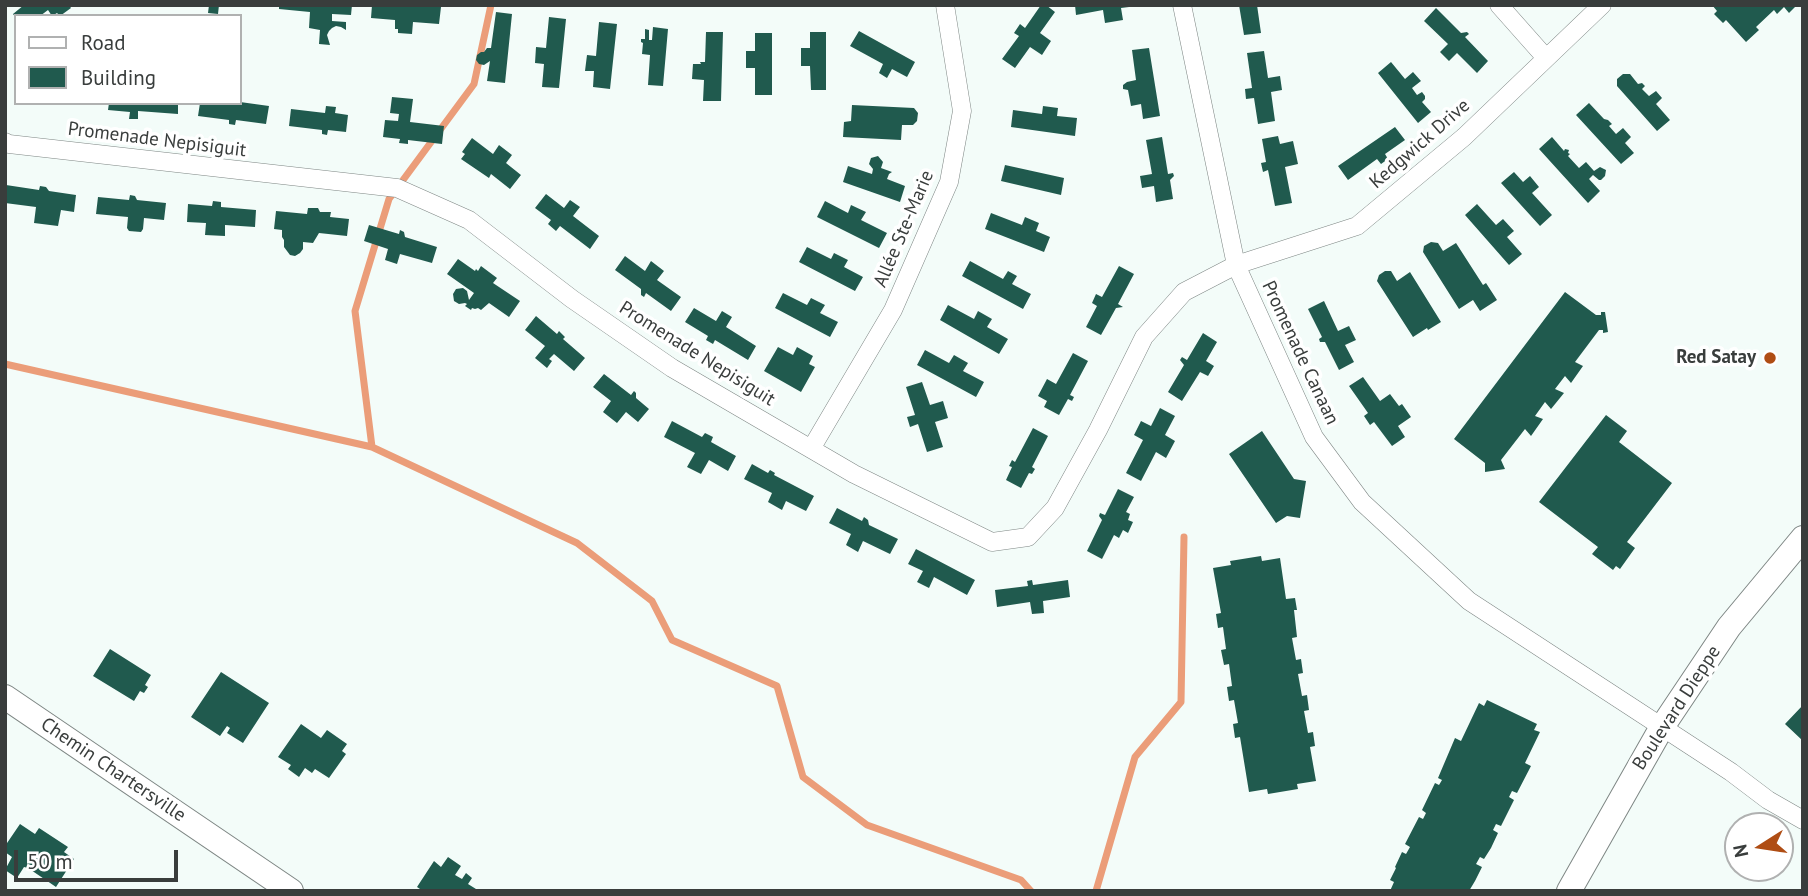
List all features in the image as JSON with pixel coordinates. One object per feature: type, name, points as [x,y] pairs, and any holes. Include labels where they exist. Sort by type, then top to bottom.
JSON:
[{"type":"main road","name":"Boulevard Dieppe","points":[[1569,891],[1662,727],[1729,628],[1803,538]]},
{"type":"main road","name":"Chemin Chartersville","points":[[5,697],[291,891]]},
{"type":"street","name":"Allée Ste-Marie","points":[[811,449],[893,310],[949,182],[962,111],[945,5]]},
{"type":"street","name":"Promenade Canaan","points":[[1182,5],[1236,265],[1314,437],[1362,502],[1469,601],[1731,772],[1768,800],[1803,820]]},
{"type":"street","points":[[1499,5],[1546,58]]},
{"type":"street","name":"Kedgwick Drive","points":[[1236,265],[1357,226],[1464,137],[1602,5]]},
{"type":"street","name":"Promenade Nepisiguit","points":[[5,142],[397,188],[469,220],[572,299],[672,368],[854,474],[992,542],[1028,537],[1055,508],[1098,430],[1144,337],[1184,292],[1236,265]]},
{"type":"building","points":[[24,5],[69,5],[71,8],[63,14],[51,14],[48,10],[43,14],[13,14]]},
{"type":"building","points":[[209,5],[219,5],[218,14],[208,13]]},
{"type":"building","points":[[279,5],[352,5],[351,15],[332,14],[332,21],[346,22],[346,30],[336,26],[332,28],[327,35],[330,45],[319,44],[320,30],[309,28],[310,12],[279,9]]},
{"type":"building","points":[[372,5],[441,7],[439,24],[413,22],[412,34],[398,33],[395,20],[371,18]]},
{"type":"building","points":[[1041,5],[1046,5],[1055,12],[1040,33],[1051,41],[1042,55],[1030,47],[1015,68],[1002,59],[1019,36],[1014,33],[1020,24],[1025,28]]},
{"type":"building","points":[[1075,5],[1129,7],[1121,8],[1123,20],[1105,23],[1103,10],[1076,15]]},
{"type":"building","points":[[1239,5],[1257,5],[1261,33],[1244,35]]},
{"type":"building","points":[[1712,5],[1797,5],[1789,13],[1784,7],[1777,14],[1774,10],[1756,27],[1759,30],[1746,42],[1726,20],[1723,23],[1714,14],[1717,11]]},
{"type":"building","points":[[1436,8],[1461,33],[1469,34],[1465,37],[1488,61],[1477,73],[1457,53],[1449,61],[1440,52],[1448,44],[1424,21]]},
{"type":"building","points":[[496,12],[512,14],[505,83],[487,81],[490,61],[484,65],[476,60],[477,55],[491,48]]},
{"type":"building","points":[[549,17],[566,19],[559,88],[542,87],[544,64],[535,63],[536,47],[546,48]]},
{"type":"building","points":[[599,22],[617,24],[610,89],[593,87],[594,71],[585,71],[587,55],[596,56]]},
{"type":"building","points":[[653,27],[668,29],[663,86],[648,85],[650,55],[642,54],[641,39],[645,39],[645,29],[649,30],[649,40],[652,40]]},
{"type":"building","points":[[859,31],[915,62],[907,77],[892,69],[887,78],[879,73],[883,64],[850,46]]},
{"type":"building","points":[[706,32],[723,32],[721,101],[703,101],[704,80],[692,79],[693,64],[705,62]]},
{"type":"building","points":[[810,32],[826,32],[826,90],[811,90],[810,66],[801,66],[801,48],[810,48]]},
{"type":"building","points":[[755,33],[772,33],[772,95],[755,95],[755,68],[746,68],[746,51],[755,51]]},
{"type":"building","points":[[1149,48],[1160,116],[1143,119],[1141,104],[1131,106],[1128,90],[1123,89],[1123,85],[1136,80],[1132,50]]},
{"type":"building","points":[[1264,51],[1268,78],[1280,76],[1282,90],[1271,92],[1275,121],[1258,124],[1254,98],[1246,99],[1245,89],[1252,88],[1247,53]]},
{"type":"building","points":[[1391,62],[1405,79],[1413,72],[1421,81],[1412,88],[1417,95],[1422,92],[1425,99],[1422,102],[1431,112],[1418,123],[1378,73]]},
{"type":"building","points":[[1623,74],[1630,74],[1638,84],[1642,83],[1645,86],[1642,89],[1649,96],[1656,91],[1662,98],[1656,104],[1670,120],[1657,131],[1617,86],[1617,79]]},
{"type":"building","points":[[392,97],[413,99],[410,122],[444,126],[442,144],[408,140],[408,144],[399,143],[400,139],[383,137],[385,120],[398,121],[399,114],[390,113]]},
{"type":"building","points":[[242,102],[269,106],[266,124],[236,120],[235,125],[229,124],[229,120],[198,116],[200,105],[242,105]]},
{"type":"building","points":[[1589,103],[1612,124],[1609,126],[1616,134],[1623,128],[1631,137],[1625,143],[1634,153],[1621,164],[1576,115]]},
{"type":"building","points":[[109,105],[178,105],[178,114],[138,111],[138,119],[129,119],[130,112],[108,110]]},
{"type":"building","points":[[852,105],[914,108],[918,113],[917,121],[913,125],[902,125],[901,140],[843,137],[844,122],[851,121]]},
{"type":"building","points":[[326,106],[336,107],[335,113],[348,115],[346,132],[328,130],[327,135],[322,134],[322,130],[289,126],[291,109],[325,113]]},
{"type":"building","points":[[1043,106],[1058,108],[1057,116],[1077,118],[1075,136],[1011,127],[1013,110],[1042,114]]},
{"type":"building","points":[[1395,127],[1405,140],[1385,154],[1388,159],[1381,164],[1377,159],[1348,180],[1338,166]]},
{"type":"building","points":[[1278,136],[1280,144],[1293,141],[1298,164],[1285,167],[1292,203],[1275,206],[1268,170],[1263,172],[1261,163],[1266,162],[1262,139]]},
{"type":"building","points":[[1162,137],[1168,174],[1173,173],[1174,176],[1170,180],[1173,199],[1156,202],[1154,186],[1142,188],[1140,176],[1152,174],[1146,140]]},
{"type":"building","points":[[1552,137],[1564,151],[1569,150],[1568,156],[1579,168],[1586,162],[1594,171],[1600,167],[1606,170],[1601,180],[1593,175],[1589,179],[1600,191],[1588,203],[1539,149]]},
{"type":"building","points":[[472,138],[493,154],[499,145],[512,155],[506,163],[521,175],[510,189],[491,174],[489,178],[461,159],[465,154],[462,152]]},
{"type":"building","points":[[878,156],[883,162],[881,168],[892,172],[887,179],[905,186],[900,202],[843,182],[848,166],[872,174],[873,169],[869,164],[871,158]]},
{"type":"building","points":[[1005,165],[1064,178],[1061,195],[1001,181]]},
{"type":"building","points":[[1514,172],[1523,182],[1530,176],[1539,187],[1532,193],[1552,215],[1540,226],[1501,183]]},
{"type":"building","points":[[6,185],[39,190],[40,186],[49,191],[76,195],[74,212],[61,210],[58,226],[34,223],[36,207],[5,203]]},
{"type":"building","points":[[546,194],[564,208],[570,200],[580,207],[573,216],[599,236],[590,249],[560,226],[556,231],[548,224],[551,220],[535,208]]},
{"type":"building","points":[[130,195],[137,200],[166,203],[164,220],[144,218],[141,232],[129,231],[128,217],[96,214],[98,197],[129,200]]},
{"type":"building","points":[[213,201],[221,202],[221,207],[256,210],[255,227],[225,225],[225,236],[205,235],[206,223],[187,222],[188,204],[212,206]]},
{"type":"building","points":[[825,201],[848,213],[851,205],[866,212],[861,220],[887,233],[879,248],[817,217]]},
{"type":"building","points":[[1477,204],[1496,225],[1503,219],[1514,231],[1507,237],[1522,254],[1509,265],[1465,215]]},
{"type":"building","points":[[308,208],[331,212],[330,217],[349,219],[347,236],[319,233],[313,243],[303,242],[300,253],[290,255],[284,247],[282,230],[274,229],[276,211],[307,214]]},
{"type":"building","points":[[991,213],[1022,225],[1025,217],[1039,223],[1036,231],[1050,237],[1044,252],[985,229]]},
{"type":"building","points":[[369,225],[399,234],[400,230],[405,237],[437,247],[432,263],[400,254],[397,264],[385,260],[388,249],[364,241]]},
{"type":"building","points":[[1431,242],[1438,243],[1443,251],[1456,243],[1483,285],[1486,283],[1497,300],[1480,311],[1473,300],[1459,309],[1423,252],[1424,246]]},
{"type":"building","points":[[807,247],[831,259],[834,253],[848,260],[844,267],[863,277],[855,291],[799,262]]},
{"type":"building","points":[[625,256],[645,271],[651,261],[664,271],[657,280],[681,297],[671,311],[646,293],[644,297],[641,295],[641,289],[615,270]]},
{"type":"building","points":[[458,259],[475,271],[481,266],[497,278],[493,283],[520,301],[509,317],[489,303],[481,310],[471,310],[465,306],[467,304],[454,301],[453,294],[456,289],[463,288],[467,291],[469,300],[474,293],[447,274]]},
{"type":"building","points":[[970,261],[1003,279],[1008,271],[1017,276],[1012,284],[1031,294],[1023,309],[962,276]]},
{"type":"building","points":[[1119,266],[1134,274],[1118,304],[1123,307],[1116,308],[1101,335],[1086,327],[1097,306],[1092,303],[1096,294],[1102,297]]},
{"type":"building","points":[[1391,271],[1397,281],[1410,272],[1441,322],[1413,337],[1377,281],[1379,275]]},
{"type":"building","points":[[1565,292],[1596,315],[1605,312],[1608,332],[1599,330],[1575,362],[1583,366],[1571,383],[1565,376],[1555,389],[1564,393],[1551,409],[1545,402],[1535,416],[1543,419],[1531,436],[1525,429],[1501,460],[1505,469],[1485,472],[1485,463],[1454,439]]},
{"type":"building","points":[[783,293],[807,305],[811,298],[825,305],[820,313],[838,322],[830,337],[775,308]]},
{"type":"building","points":[[1324,301],[1338,331],[1349,326],[1356,340],[1345,345],[1354,362],[1339,370],[1325,342],[1320,342],[1322,337],[1308,309]]},
{"type":"building","points":[[948,305],[974,319],[978,311],[992,319],[987,327],[1008,339],[999,354],[940,320]]},
{"type":"building","points":[[694,308],[716,321],[722,311],[732,317],[726,327],[756,346],[748,360],[715,340],[713,344],[706,340],[708,336],[685,322]]},
{"type":"building","points":[[536,316],[557,334],[559,331],[565,337],[563,339],[585,358],[574,371],[554,354],[549,359],[552,361],[547,368],[535,358],[545,346],[525,330]]},
{"type":"building","points":[[1203,333],[1217,342],[1206,361],[1214,366],[1208,376],[1200,372],[1182,401],[1168,392],[1184,365],[1180,360],[1182,357],[1187,360]]},
{"type":"building","points":[[778,347],[793,355],[797,347],[813,356],[809,364],[815,367],[801,392],[764,371]]},
{"type":"building","points":[[925,350],[949,363],[954,355],[968,363],[963,371],[984,382],[976,397],[917,365]]},
{"type":"building","points":[[1073,353],[1088,361],[1070,395],[1074,397],[1072,401],[1068,399],[1059,415],[1044,407],[1047,401],[1038,396],[1047,379],[1056,384]]},
{"type":"building","points":[[604,374],[631,395],[634,391],[636,398],[649,409],[638,422],[626,412],[617,423],[603,412],[611,401],[593,387]]},
{"type":"building","points":[[1363,377],[1380,401],[1390,394],[1399,406],[1402,404],[1411,417],[1398,426],[1405,437],[1392,446],[1374,422],[1370,425],[1364,416],[1368,413],[1349,386]]},
{"type":"building","points":[[922,382],[930,405],[943,401],[948,418],[935,422],[943,447],[927,452],[918,424],[910,427],[907,417],[915,415],[906,387]]},
{"type":"building","points":[[1160,408],[1175,416],[1165,435],[1175,441],[1166,458],[1156,452],[1141,481],[1126,473],[1143,440],[1134,435],[1141,421],[1151,426]]},
{"type":"building","points":[[1606,415],[1627,431],[1619,442],[1672,483],[1627,542],[1635,548],[1620,569],[1616,566],[1613,570],[1592,554],[1598,547],[1539,502]]},
{"type":"building","points":[[672,421],[702,437],[705,433],[713,437],[711,442],[736,456],[728,471],[709,460],[701,474],[687,467],[695,453],[664,437]]},
{"type":"building","points":[[1033,428],[1048,436],[1032,467],[1035,469],[1032,474],[1029,473],[1021,488],[1006,480],[1012,460],[1015,462]]},
{"type":"building","points":[[1262,431],[1294,479],[1306,481],[1300,518],[1287,516],[1276,523],[1229,454]]},
{"type":"building","points":[[752,464],[768,473],[770,470],[774,475],[814,496],[806,511],[786,501],[782,510],[768,502],[772,493],[744,479]]},
{"type":"building","points":[[1118,489],[1134,497],[1126,512],[1130,514],[1128,520],[1133,522],[1128,533],[1123,530],[1119,538],[1114,535],[1102,559],[1087,551],[1102,520],[1100,513],[1105,515]]},
{"type":"building","points":[[837,508],[862,521],[864,517],[869,525],[898,539],[890,554],[863,541],[858,552],[846,545],[851,534],[829,523]]},
{"type":"building","points":[[916,549],[975,580],[967,595],[934,577],[929,588],[917,582],[923,571],[908,564]]},
{"type":"building","points":[[1261,556],[1262,561],[1280,558],[1286,599],[1295,598],[1297,637],[1292,638],[1296,660],[1301,659],[1303,673],[1298,674],[1302,696],[1307,695],[1309,710],[1304,711],[1308,733],[1313,732],[1315,746],[1310,747],[1316,781],[1297,784],[1298,789],[1268,794],[1267,789],[1249,792],[1240,737],[1235,738],[1233,724],[1238,723],[1234,700],[1229,701],[1227,687],[1232,686],[1229,664],[1224,665],[1221,650],[1226,649],[1223,627],[1218,628],[1216,614],[1221,613],[1213,568],[1231,565],[1230,561]]},
{"type":"building","points":[[1032,580],[1033,585],[1068,580],[1070,597],[1043,601],[1044,613],[1032,614],[1030,602],[997,607],[995,590],[1028,586],[1027,581]]},
{"type":"building","points":[[110,649],[151,675],[145,685],[148,687],[144,693],[140,691],[134,701],[93,676]]},
{"type":"building","points":[[221,672],[269,703],[243,743],[227,733],[230,728],[227,726],[220,736],[191,717]]},
{"type":"building","points":[[1487,700],[1537,724],[1534,730],[1540,732],[1525,763],[1531,766],[1517,793],[1512,791],[1509,797],[1514,800],[1501,826],[1496,824],[1493,830],[1498,833],[1491,848],[1484,859],[1480,857],[1476,864],[1482,867],[1475,881],[1469,891],[1390,891],[1394,882],[1390,880],[1395,867],[1402,852],[1406,854],[1410,847],[1405,844],[1419,817],[1423,819],[1426,813],[1422,810],[1435,783],[1439,785],[1442,780],[1438,778],[1455,738],[1461,741],[1479,703],[1484,706]]},
{"type":"building","points":[[1803,705],[1803,741],[1785,724]]},
{"type":"building","points":[[301,724],[321,738],[327,730],[347,744],[342,751],[346,754],[329,778],[315,769],[312,773],[305,768],[299,777],[288,769],[291,765],[278,757]]},
{"type":"building","points":[[20,824],[35,834],[39,828],[68,847],[64,852],[74,859],[56,887],[28,868],[24,867],[17,878],[5,870],[12,857],[5,852],[5,846]]},
{"type":"building","points":[[448,857],[461,866],[455,875],[462,879],[466,873],[472,878],[468,884],[476,889],[475,891],[423,891],[417,887],[434,861],[441,867]]},
{"type":"waterway","points":[[372,447],[355,311],[389,199],[474,84],[491,5]]},
{"type":"waterway","points":[[5,364],[372,447],[577,543],[652,601],[672,640],[777,686],[803,777],[867,825],[1021,880],[1031,891]]},
{"type":"waterway","points":[[1096,891],[1135,757],[1181,702],[1184,537]]},
{"type":"place","name":"Red Satay","points":[[1770,358]]}]
